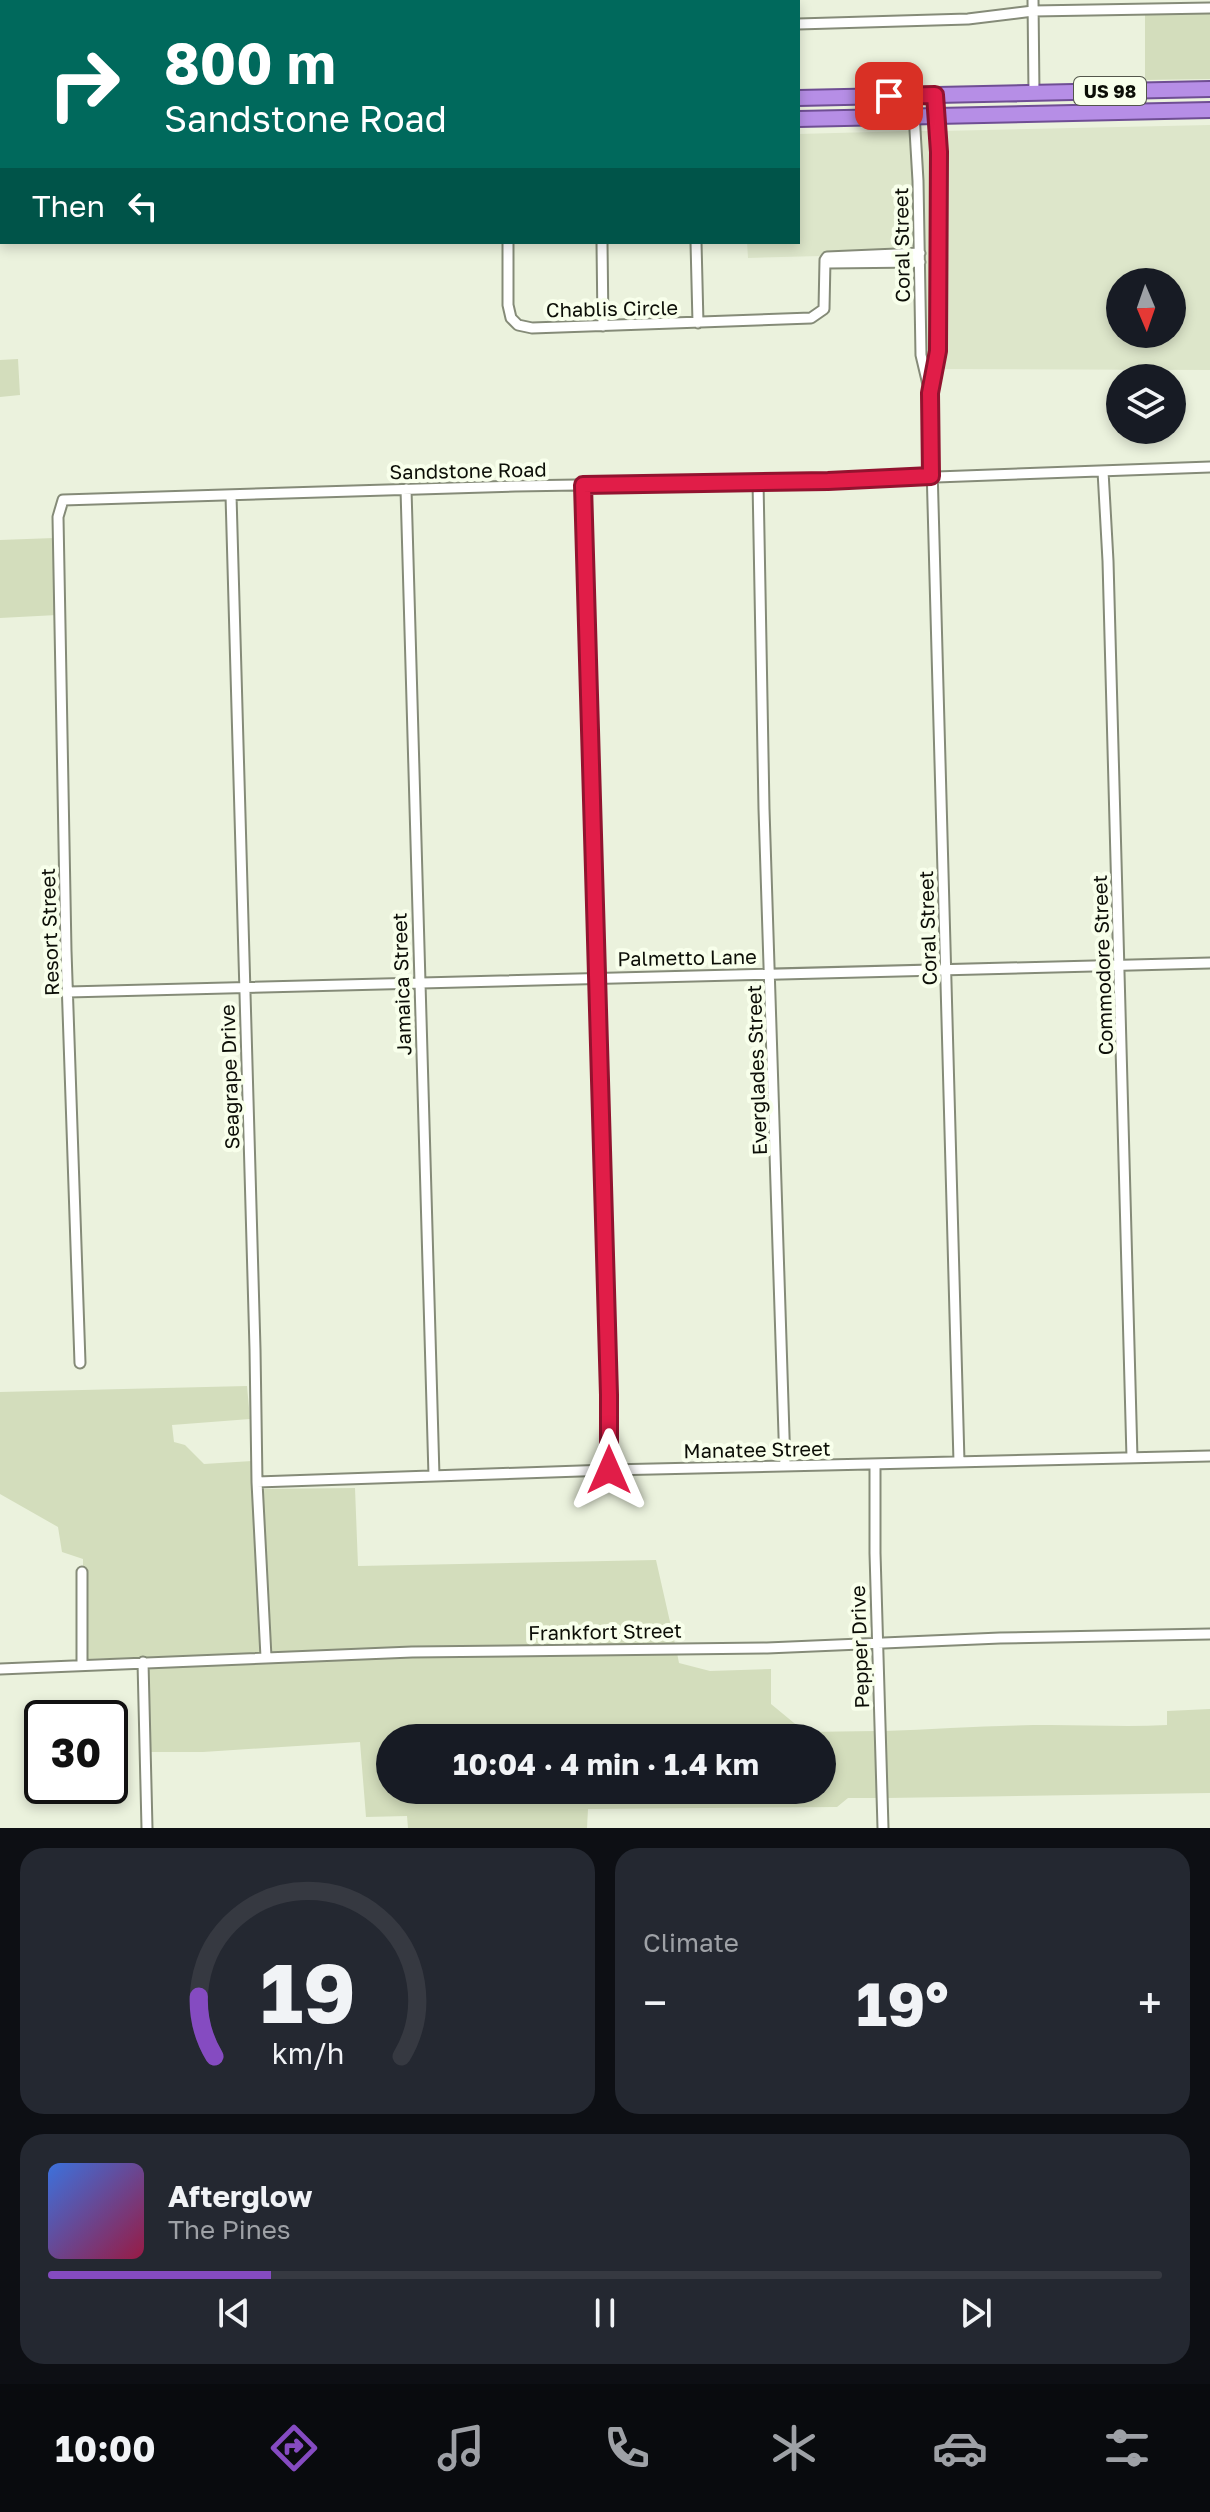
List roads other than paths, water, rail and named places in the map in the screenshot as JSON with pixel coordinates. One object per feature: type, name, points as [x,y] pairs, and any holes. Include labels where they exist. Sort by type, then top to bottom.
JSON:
[{"type":"highway","name":"US 98","points":[[800,98],[1209,89]]},
{"type":"highway","points":[[1176,111],[1203,99],[1209,89]]},
{"type":"highway","name":"US 98","points":[[800,119],[1210,110]]},
{"type":"street","points":[[800,24],[968,19],[1033,5],[1210,8]]},
{"type":"street","points":[[1033,5],[1034,93]]},
{"type":"street","name":"Coral Street","points":[[935,95],[938,351],[930,393],[931,476],[959,1462]]},
{"type":"street","name":"Coral Street","points":[[913,96],[921,355],[930,393]]},
{"type":"street","name":"Chablis Circle","points":[[508,244],[508,305],[514,322],[521,327],[532,328],[816,317],[824,309],[825,260],[828,263],[920,257]]},
{"type":"street","points":[[602,244],[603,326]]},
{"type":"street","name":"Chablis Circle","points":[[696,244],[698,323]]},
{"type":"street","name":"Sandstone Road","points":[[63,500],[1210,467]]},
{"type":"street","name":"Commodore Street","points":[[1103,471],[1123,1063],[1132,1458]]},
{"type":"street","name":"Everglades Street","points":[[758,481],[763,765],[785,1466]]},
{"type":"street","points":[[583,485],[609,1470]]},
{"type":"street","name":"Jamaica Street","points":[[406,489],[434,1476]]},
{"type":"street","name":"Seagrape Drive","points":[[231,495],[257,1482],[266,1657]]},
{"type":"street","name":"Resort Street","points":[[63,500],[58,517],[80,1363]]},
{"type":"street","name":"Palmetto Lane","points":[[68,992],[597,976],[770,975],[1210,963]]},
{"type":"street","name":"Manatee Street","points":[[257,1482],[1210,1456]]},
{"type":"street","name":"Pepper Drive","points":[[875,1464],[883,1828]]},
{"type":"street","points":[[82,1572],[82,1664]]},
{"type":"street","name":"Frankfort Street","points":[[0,1669],[266,1657],[574,1649],[767,1648],[1210,1634]]},
{"type":"street","points":[[143,1662],[147,1828]]}]
